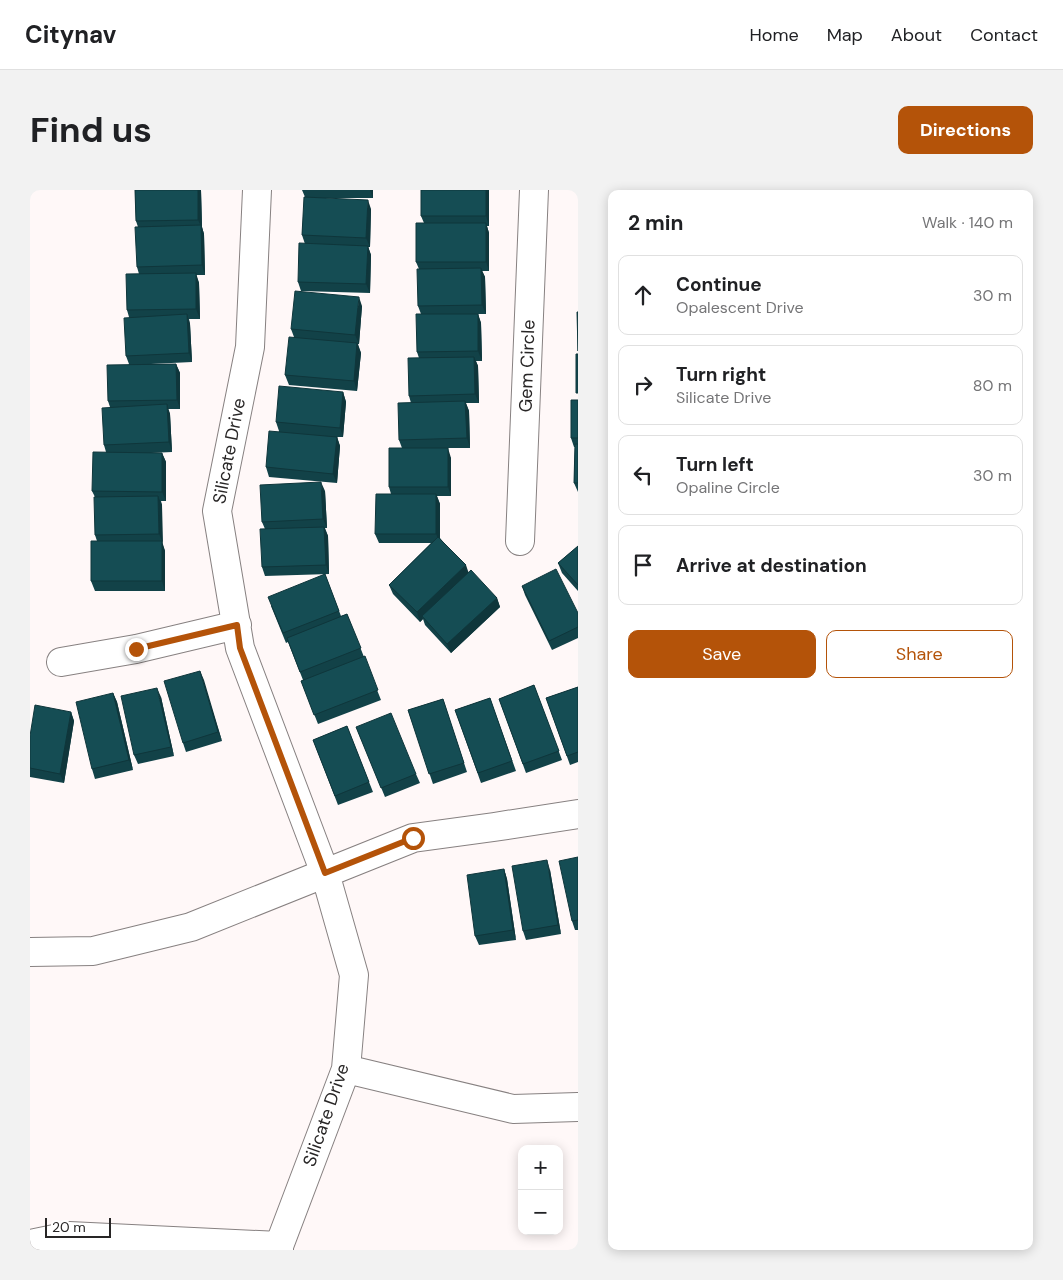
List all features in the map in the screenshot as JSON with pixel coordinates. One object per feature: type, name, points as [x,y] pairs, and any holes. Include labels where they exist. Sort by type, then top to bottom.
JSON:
[{"type":"street","name":"Silicate Drive","points":[[257,190],[250,347],[217,511],[240,648],[325,873],[354,975],[346,1069],[279,1248]]},
{"type":"street","name":"Gem Circle","points":[[520,541],[534,190]]},
{"type":"street","points":[[61,662],[136,649],[237,625]]},
{"type":"street","points":[[30,952],[93,951],[191,927],[413,838],[578,814]]},
{"type":"street","points":[[346,1069],[513,1109],[578,1107]]},
{"type":"street","points":[[30,1244],[69,1236],[279,1248]]},
{"type":"building","points":[[135,190],[198,190],[198,220],[136,221]]},
{"type":"building","points":[[421,190],[486,190],[486,216],[421,216]]},
{"type":"building","points":[[304,197],[368,200],[366,238],[302,235]]},
{"type":"building","points":[[416,223],[486,223],[486,262],[416,262]]},
{"type":"building","points":[[201,225],[202,265],[137,267],[135,227]]},
{"type":"building","points":[[299,243],[368,246],[366,284],[298,282]]},
{"type":"building","points":[[481,268],[482,305],[418,306],[417,269]]},
{"type":"building","points":[[196,273],[196,309],[127,310],[126,274]]},
{"type":"building","points":[[295,291],[359,297],[355,335],[291,329]]},
{"type":"building","points":[[577,312],[578,312],[578,351]]},
{"type":"building","points":[[187,314],[189,353],[126,356],[124,318]]},
{"type":"building","points":[[416,314],[478,314],[478,351],[417,352]]},
{"type":"building","points":[[289,337],[357,343],[354,381],[285,375]]},
{"type":"building","points":[[576,354],[578,354],[578,393],[576,393]]},
{"type":"building","points":[[474,357],[475,394],[409,396],[408,358]]},
{"type":"building","points":[[176,364],[177,400],[108,401],[107,365]]},
{"type":"building","points":[[279,386],[343,392],[340,428],[276,422]]},
{"type":"building","points":[[571,400],[578,400],[578,438],[571,438]]},
{"type":"building","points":[[465,401],[467,438],[399,440],[398,403]]},
{"type":"building","points":[[167,404],[169,442],[104,445],[102,408]]},
{"type":"building","points":[[269,431],[337,437],[333,474],[266,467]]},
{"type":"building","points":[[575,444],[578,444],[578,483],[574,483]]},
{"type":"building","points":[[389,448],[448,448],[448,487],[389,487]]},
{"type":"building","points":[[93,452],[162,453],[162,492],[92,491]]},
{"type":"building","points":[[321,482],[323,519],[262,522],[260,485]]},
{"type":"building","points":[[376,494],[436,494],[436,534],[375,534]]},
{"type":"building","points":[[158,496],[159,534],[95,535],[94,497]]},
{"type":"building","points":[[324,527],[326,565],[262,567],[260,529]]},
{"type":"building","points":[[438,537],[466,565],[417,612],[389,585]]},
{"type":"building","points":[[91,541],[162,541],[162,581],[91,581]]},
{"type":"building","points":[[578,546],[578,585],[558,563]]},
{"type":"building","points":[[556,569],[578,613],[578,627],[549,641],[522,586]]},
{"type":"building","points":[[471,570],[497,598],[447,644],[422,616]]},
{"type":"building","points":[[325,574],[339,611],[283,633],[268,597]]},
{"type":"building","points":[[347,614],[361,648],[300,672],[287,638]]},
{"type":"building","points":[[365,656],[378,690],[314,715],[301,681]]},
{"type":"building","points":[[200,671],[218,732],[183,743],[164,681]]},
{"type":"building","points":[[534,685],[559,751],[523,764],[499,699]]},
{"type":"building","points":[[578,687],[578,752],[567,756],[546,698]]},
{"type":"building","points":[[157,688],[171,747],[134,755],[121,696]]},
{"type":"building","points":[[113,693],[129,760],[92,769],[76,702]]},
{"type":"building","points":[[490,698],[512,761],[478,773],[455,710]]},
{"type":"building","points":[[443,699],[464,763],[429,774],[408,710]]},
{"type":"building","points":[[35,705],[71,712],[60,774],[30,768],[30,736]]},
{"type":"building","points":[[391,713],[416,774],[381,788],[356,727]]},
{"type":"building","points":[[347,726],[369,782],[335,796],[313,740]]},
{"type":"building","points":[[578,857],[578,920],[572,921],[559,861]]},
{"type":"building","points":[[547,860],[558,925],[523,931],[512,866]]},
{"type":"building","points":[[504,869],[513,930],[475,936],[467,875]]},
{"type":"route","points":[[136,649],[237,625],[240,648],[325,873],[413,838]]}]
